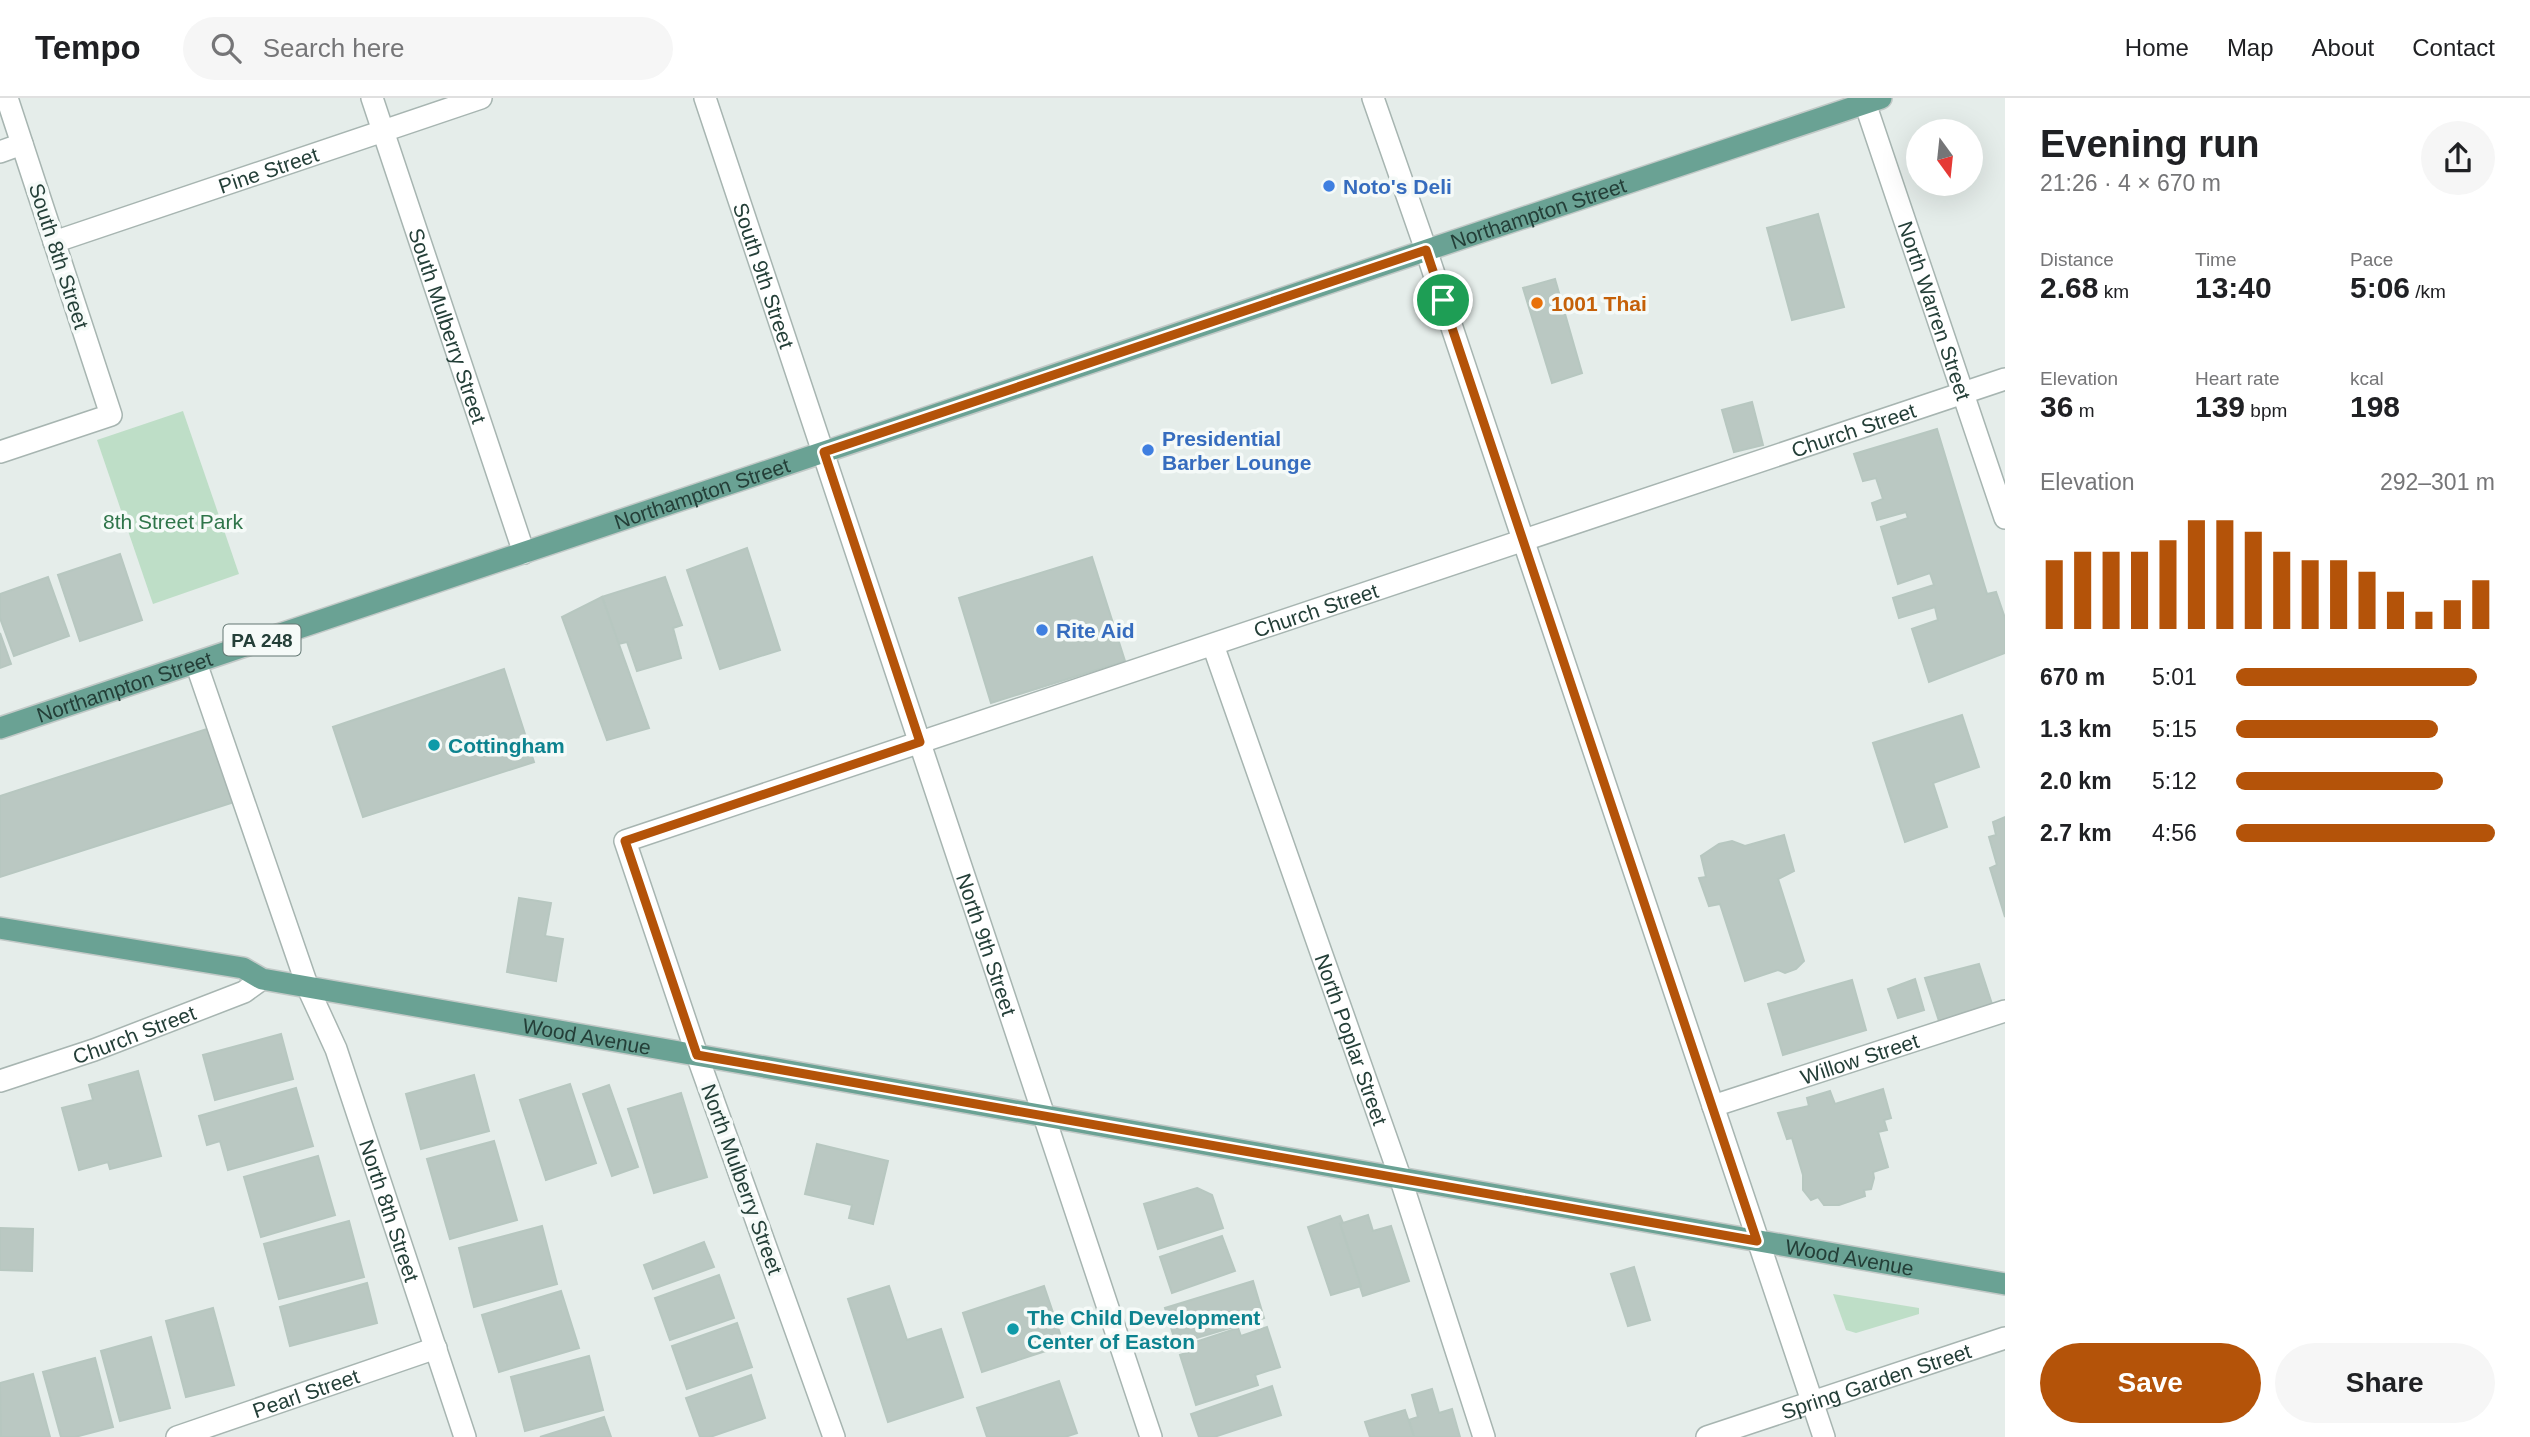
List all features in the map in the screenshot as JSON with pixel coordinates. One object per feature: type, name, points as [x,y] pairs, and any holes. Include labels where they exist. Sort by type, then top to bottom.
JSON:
[{"type":"main road","name":"Northampton Street","points":[[0,728],[1873,101]]},
{"type":"main road","name":"Wood Avenue","points":[[0,928],[243,968],[262,979],[2005,1284]]},
{"type":"street","name":"South 8th Street","points":[[0,452],[110,415],[7,98]]},
{"type":"street","name":"South Mulberry Street","points":[[372,98],[524,552]]},
{"type":"street","name":"Pine Street","points":[[54,242],[481,98]]},
{"type":"street","name":"South 9th Street","points":[[705,98],[824,452]]},
{"type":"street","points":[[1373,98],[1824,1437]]},
{"type":"street","name":"North Warren Street","points":[[1873,101],[1963,393],[2005,518]]},
{"type":"street","points":[[0,152],[22,144]]},
{"type":"street","name":"Church Street","points":[[625,841],[2005,380]]},
{"type":"street","name":"North 9th Street","points":[[824,452],[1151,1437]]},
{"type":"street","name":"North Poplar Street","points":[[1213,645],[1400,1177],[1483,1437]]},
{"type":"street","name":"North 8th Street","points":[[196,663],[307,988],[336,1049],[465,1437]]},
{"type":"street","name":"North Mulberry Street","points":[[625,841],[697,1055],[834,1437]]},
{"type":"street","name":"Church Street","points":[[0,1082],[94,1050],[244,992],[262,979]]},
{"type":"street","name":"Willow Street","points":[[1713,1107],[2005,1011]]},
{"type":"street","name":"Spring Garden Street","points":[[1707,1437],[2005,1338]]},
{"type":"street","name":"Pearl Street","points":[[177,1437],[436,1348]]},
{"type":"green space","name":"8th Street Park","points":[[183,411],[239,574],[153,604],[97,440]]},
{"type":"green space","points":[[1833,1294],[1919,1308],[1919,1314],[1856,1333],[1846,1330]]},
{"type":"building","points":[[1818,214],[1844,307],[1792,320],[1767,228]]},
{"type":"building","points":[[1555,279],[1582,373],[1552,383],[1523,288]]},
{"type":"building","points":[[1752,402],[1763,445],[1734,452],[1722,410]]},
{"type":"building","points":[[1937,429],[1987,594],[1996,592],[2005,618],[2005,653],[1929,682],[1912,629],[1938,620],[1935,607],[1899,618],[1893,598],[1934,585],[1930,573],[1898,584],[1881,527],[1908,518],[1906,512],[1877,520],[1872,503],[1883,499],[1876,478],[1863,481],[1854,454]]},
{"type":"building","points":[[747,548],[780,650],[720,669],[687,570]]},
{"type":"building","points":[[120,554],[142,620],[80,641],[58,575]]},
{"type":"building","name":"Rite Aid","points":[[1092,557],[1125,661],[991,703],[959,598]]},
{"type":"building","points":[[48,577],[69,636],[14,656],[0,618],[0,594]]},
{"type":"building","points":[[665,577],[682,625],[673,628],[681,658],[637,671],[627,642],[618,644],[602,597]]},
{"type":"building","points":[[602,597],[649,728],[607,740],[562,617]]},
{"type":"building","points":[[0,633],[11,664],[0,668]]},
{"type":"building","name":"Cottingham","points":[[504,669],[534,762],[363,817],[333,727]]},
{"type":"building","points":[[1962,715],[1979,767],[1933,783],[1947,827],[1905,842],[1873,743]]},
{"type":"building","points":[[210,728],[234,802],[0,877],[0,796]]},
{"type":"building","points":[[2005,817],[2005,917],[1990,868],[1997,865],[1989,837],[1996,835],[1993,822]]},
{"type":"building","points":[[1784,835],[1794,871],[1778,879],[1804,961],[1796,969],[1785,973],[1778,970],[1745,981],[1720,904],[1709,906],[1699,878],[1706,877],[1701,856],[1719,844],[1732,841],[1745,846]]},
{"type":"building","points":[[519,898],[551,903],[545,936],[563,939],[556,981],[507,972]]},
{"type":"building","points":[[1979,964],[1992,1004],[1939,1021],[1925,978]]},
{"type":"building","points":[[1915,979],[1924,1010],[1898,1018],[1888,989]]},
{"type":"building","points":[[1852,980],[1866,1030],[1783,1055],[1768,1004]]},
{"type":"building","points":[[281,1034],[293,1079],[215,1100],[203,1055]]},
{"type":"building","points":[[138,1071],[161,1156],[110,1169],[108,1162],[79,1170],[62,1108],[93,1100],[89,1085]]},
{"type":"building","points":[[474,1075],[489,1131],[421,1149],[406,1094]]},
{"type":"building","points":[[570,1084],[596,1163],[546,1180],[520,1100]]},
{"type":"building","points":[[609,1085],[638,1167],[612,1176],[583,1094]]},
{"type":"building","points":[[296,1088],[313,1146],[228,1170],[220,1141],[207,1145],[199,1116]]},
{"type":"building","points":[[1883,1089],[1891,1118],[1884,1120],[1887,1130],[1878,1132],[1888,1167],[1873,1172],[1871,1189],[1864,1190],[1865,1196],[1839,1205],[1824,1205],[1818,1197],[1811,1200],[1803,1190],[1803,1175],[1792,1138],[1787,1139],[1778,1113],[1809,1106],[1807,1098],[1830,1091],[1835,1104]]},
{"type":"building","points":[[681,1093],[707,1177],[654,1193],[628,1109]]},
{"type":"building","points":[[494,1141],[517,1220],[450,1239],[427,1159]]},
{"type":"building","points":[[817,1144],[888,1161],[873,1224],[849,1218],[852,1205],[805,1194]]},
{"type":"building","points":[[318,1156],[335,1215],[261,1237],[244,1177]]},
{"type":"building","points":[[1197,1188],[1212,1195],[1223,1228],[1158,1249],[1144,1204]]},
{"type":"building","points":[[1368,1215],[1373,1231],[1391,1226],[1409,1281],[1363,1296],[1340,1224]]},
{"type":"building","points":[[1340,1216],[1343,1223],[1340,1224],[1361,1286],[1331,1295],[1308,1227]]},
{"type":"building","points":[[349,1221],[364,1277],[279,1299],[264,1244]]},
{"type":"building","points":[[542,1226],[557,1284],[474,1307],[459,1248]]},
{"type":"building","points":[[0,1228],[33,1229],[32,1271],[0,1270]]},
{"type":"building","points":[[1222,1236],[1235,1271],[1172,1293],[1160,1257]]},
{"type":"building","points":[[704,1242],[714,1267],[653,1289],[644,1265]]},
{"type":"building","points":[[1634,1267],[1650,1320],[1628,1326],[1611,1274]]},
{"type":"building","points":[[719,1275],[734,1318],[670,1340],[655,1298]]},
{"type":"building","points":[[1253,1281],[1264,1318],[1176,1344],[1165,1308]]},
{"type":"building","points":[[367,1283],[377,1323],[290,1346],[280,1307]]},
{"type":"building","points":[[889,1286],[907,1340],[941,1329],[963,1397],[888,1422],[848,1299]]},
{"type":"building","name":"The Child Development Center of Easton","points":[[1044,1286],[1064,1345],[982,1372],[963,1313]]},
{"type":"building","points":[[561,1291],[579,1348],[499,1372],[482,1315]]},
{"type":"building","points":[[213,1308],[234,1385],[186,1397],[166,1321]]},
{"type":"building","points":[[737,1323],[752,1367],[687,1389],[672,1346]]},
{"type":"building","points":[[1267,1327],[1280,1367],[1255,1375],[1258,1385],[1196,1405],[1180,1355],[1189,1352],[1186,1345],[1238,1328],[1241,1336]]},
{"type":"building","points":[[151,1337],[170,1408],[120,1421],[101,1351]]},
{"type":"building","points":[[589,1356],[603,1410],[525,1431],[511,1377]]},
{"type":"building","points":[[95,1358],[113,1427],[75,1437],[61,1437],[43,1372]]},
{"type":"building","points":[[33,1374],[50,1437],[1,1437],[0,1383]]},
{"type":"building","points":[[751,1375],[765,1418],[710,1437],[700,1437],[686,1398]]},
{"type":"building","points":[[1059,1381],[1077,1433],[1065,1437],[987,1437],[977,1408]]},
{"type":"building","points":[[1272,1386],[1281,1415],[1214,1437],[1199,1437],[1191,1414]]},
{"type":"building","points":[[1432,1389],[1439,1413],[1452,1409],[1460,1437],[1414,1437],[1409,1420],[1418,1417],[1412,1395]]},
{"type":"building","points":[[1405,1410],[1414,1437],[1370,1437],[1365,1422]]},
{"type":"building","points":[[604,1417],[611,1437],[540,1437]]},
{"type":"place","name":"Noto's Deli","points":[[1329,186]]},
{"type":"place","name":"1001 Thai","points":[[1537,303]]},
{"type":"place","name":"Presidential Barber Lounge","points":[[1148,450]]},
{"type":"place","name":"Rite Aid","points":[[1042,630]]},
{"type":"place","name":"Cottingham","points":[[434,745]]},
{"type":"place","name":"The Child Development Center of Easton","points":[[1013,1329]]},
{"type":"route","points":[[1426,250],[1443,300],[1757,1241],[697,1055],[625,841],[920,742],[824,452],[1426,250]]}]
